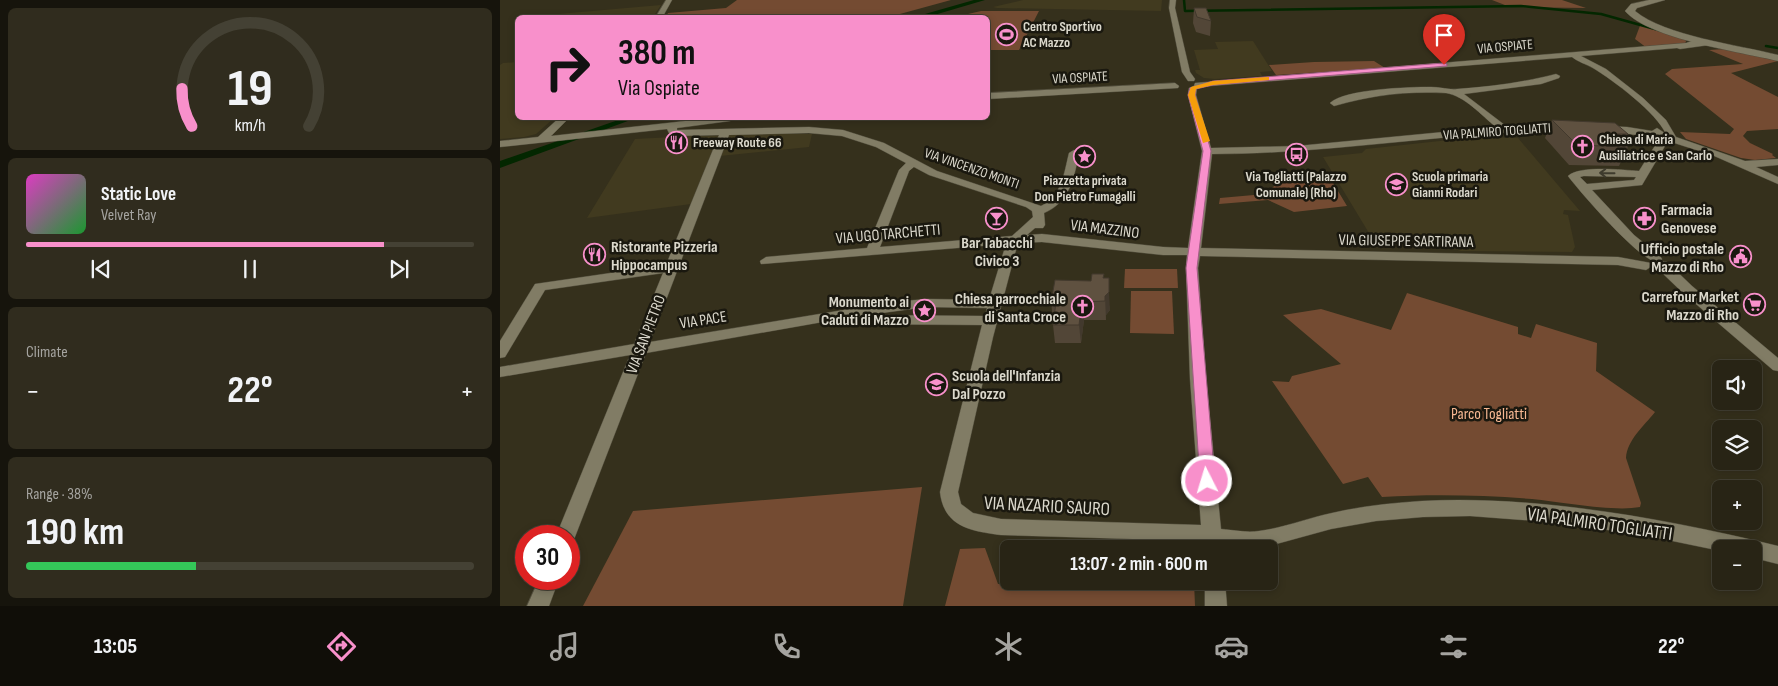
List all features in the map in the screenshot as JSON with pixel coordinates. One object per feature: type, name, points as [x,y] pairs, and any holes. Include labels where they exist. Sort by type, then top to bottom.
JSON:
[{"type":"street","points":[[660,15],[669,0]]},
{"type":"street","points":[[1173,0],[1172,8],[1207,151],[1193,252],[1192,278],[1198,379],[1212,540]]},
{"type":"street","points":[[1662,0],[1634,6],[1630,11],[1637,18],[1649,23],[1778,58]]},
{"type":"street","name":"VIA OSPIATE","points":[[990,96],[1175,86],[1174,82],[1191,84],[1213,83],[1710,44],[1706,40]]},
{"type":"street","points":[[1594,64],[1592,56],[1599,52]]},
{"type":"street","points":[[1576,54],[1578,58],[1594,64],[1626,90],[1661,135],[1684,142]]},
{"type":"street","points":[[1334,102],[1346,96],[1417,90],[1456,92],[1541,81],[1556,76]]},
{"type":"street","points":[[1456,92],[1504,129]]},
{"type":"street","points":[[540,140],[562,120]]},
{"type":"street","points":[[678,128],[720,120]]},
{"type":"street","name":"VIA PALMIRO TOGLIATTI","points":[[1207,151],[1250,152],[1301,149],[1504,129],[1578,127]]},
{"type":"street","points":[[1594,127],[1638,130],[1672,138],[1747,165],[1778,180]]},
{"type":"street","name":"VIA VINCENZO MONTI","points":[[500,144],[616,132],[678,128],[725,132],[832,131],[872,142],[932,173],[1030,204],[1038,215]]},
{"type":"street","name":"VIA SAN PIETRO","points":[[570,525],[725,132]]},
{"type":"street","points":[[1583,188],[1638,183],[1661,135]]},
{"type":"street","points":[[1014,241],[1038,215],[1060,199],[1067,184],[1074,153]]},
{"type":"street","points":[[1747,165],[1778,162]]},
{"type":"street","points":[[872,250],[904,170],[913,163]]},
{"type":"street","points":[[1642,174],[1574,175],[1574,178],[1630,238],[1649,262],[1687,289],[1778,366]]},
{"type":"street","points":[[1038,215],[1042,238]]},
{"type":"street","name":"VIA MAZZINO","points":[[1014,241],[1042,238],[1163,251],[1193,252]]},
{"type":"street","name":"VIA UGO TARCHETTI","points":[[766,261],[872,250],[1014,241]]},
{"type":"street","name":"VIA NAZARIO SAURO","points":[[1014,241],[992,312],[949,492],[949,500],[953,508],[962,518],[976,524],[1001,527],[1199,533],[1208,540]]},
{"type":"street","name":"VIA GIUSEPPE SARTIRANA","points":[[1193,252],[1649,262]]},
{"type":"street","points":[[500,353],[540,287],[671,268]]},
{"type":"street","points":[[907,320],[905,315],[911,304]]},
{"type":"street","name":"VIA PACE","points":[[500,372],[911,304],[992,312]]},
{"type":"street","name":"VIA PACE","points":[[824,318],[907,320],[992,312]]},
{"type":"street","name":"VIA PALMIRO TOGLIATTI","points":[[1258,540],[1340,519],[1375,513],[1453,509],[1510,511],[1598,519],[1712,540]]},
{"type":"street","name":"VIA PALMIRO TOGLIATTI","points":[[1762,551],[1778,555]]},
{"type":"street","points":[[538,606],[545,590]]},
{"type":"street","points":[[1215,590],[1216,606]]},
{"type":"shaded area","points":[[1023,0],[1162,0],[1161,11],[993,7]]},
{"type":"shaded area","points":[[661,5],[654,15],[557,15]]},
{"type":"shaded area","points":[[1253,41],[1272,71],[1260,72],[1262,76],[1215,79],[1204,78],[1196,73],[1195,70],[1200,70],[1194,50],[1218,49],[1215,42]]},
{"type":"shaded area","points":[[515,62],[515,120],[552,120],[536,134],[500,139],[500,65]]},
{"type":"shaded area","points":[[730,134],[812,134],[809,147],[710,157],[691,204],[587,218],[635,139]]},
{"type":"shaded area","name":"Scuola primaria Gianni Rodari","points":[[1477,137],[1518,138],[1580,211],[1564,210],[1563,214],[1568,215],[1575,247],[1572,252],[1461,251],[1436,244],[1375,243],[1323,157],[1362,153],[1366,149]]},
{"type":"green space","points":[[737,0],[951,0],[896,15],[667,15],[668,13],[726,8]]},
{"type":"green space","points":[[1492,0],[1562,0],[1586,8],[1510,7]]},
{"type":"green space","name":"Centro Sportivo AC Mazzo","points":[[981,11],[1039,11],[1019,50],[990,50],[990,15],[964,15]]},
{"type":"green space","points":[[1641,23],[1685,38],[1685,44],[1647,48],[1635,39]]},
{"type":"green space","points":[[1724,49],[1778,61],[1731,73],[1778,97],[1778,129],[1747,131],[1743,136],[1750,143],[1773,154],[1776,158],[1755,160],[1741,158],[1686,139],[1680,132],[1730,134],[1734,129],[1665,74],[1672,69],[1743,64],[1709,50]]},
{"type":"green space","points":[[1374,61],[1385,68],[1276,75],[1269,65],[1314,62]]},
{"type":"green space","points":[[1329,176],[1347,206],[1294,212],[1268,200],[1219,204],[1220,198],[1265,194],[1281,180]]},
{"type":"green space","points":[[1125,269],[1177,269],[1178,288],[1124,288]]},
{"type":"green space","points":[[1131,291],[1172,291],[1174,334],[1130,333]]},
{"type":"green space","name":"Parco Togliatti","points":[[1407,293],[1518,327],[1518,334],[1531,338],[1536,324],[1597,343],[1596,371],[1655,412],[1633,439],[1627,451],[1626,458],[1641,503],[1640,507],[1616,508],[1532,499],[1476,496],[1420,495],[1382,497],[1368,477],[1343,484],[1272,381],[1289,382],[1292,376],[1341,364],[1283,315],[1321,309],[1391,330]]},
{"type":"green space","points":[[922,487],[903,606],[583,606],[633,511]]},
{"type":"green space","points":[[985,548],[998,584],[1000,584],[1000,590],[1194,590],[1195,606],[945,606],[960,549]]},
{"type":"building","points":[[1194,8],[1206,8],[1211,21],[1197,17]]},
{"type":"building","points":[[1552,120],[1615,123],[1628,134],[1614,134],[1628,147],[1577,145]]},
{"type":"building","points":[[1092,274],[1104,274],[1103,278],[1109,278],[1109,292],[1105,296],[1105,301],[1082,302],[1079,325],[1053,325],[1056,302],[1051,302],[1055,280],[1091,281]]},
{"type":"waterway","points":[[925,15],[982,0]]},
{"type":"waterway","points":[[1184,0],[1185,11],[1521,6],[1601,14],[1662,31]]},
{"type":"waterway","points":[[1766,46],[1778,48]]},
{"type":"waterway","points":[[500,165],[625,120]]},
{"type":"slow traffic","points":[[1206,141],[1192,95],[1193,88],[1198,85],[1213,83],[1267,79]]},
{"type":"place","name":"Centro Sportivo AC Mazzo","points":[[1007,34]]},
{"type":"place","name":"Freeway Route 66","points":[[677,142]]},
{"type":"place","name":"Chiesa di Maria Ausiliatrice e San Carlo","points":[[1583,147]]},
{"type":"place","name":"Via Togliatti (Palazzo Comunale) (Rho)","points":[[1296,154]]},
{"type":"place","name":"Piazzetta privata Don Pietro Fumagalli","points":[[1085,157]]},
{"type":"place","name":"Scuola primaria Gianni Rodari","points":[[1396,184]]},
{"type":"place","name":"Bar Tabacchi Civico 3","points":[[997,218]]},
{"type":"place","name":"Farmacia Genovese","points":[[1645,218]]},
{"type":"place","name":"Ristorante Pizzeria Hippocampus","points":[[595,255]]},
{"type":"place","name":"Ufficio postale Mazzo di Rho","points":[[1740,257]]},
{"type":"place","name":"Carrefour Market Mazzo di Rho","points":[[1755,305]]},
{"type":"place","name":"Chiesa parrocchiale di Santa Croce","points":[[1082,307]]},
{"type":"place","name":"Monumento ai Caduti di Mazzo","points":[[925,310]]},
{"type":"place","name":"Scuola dell'Infanzia Dal Pozzo","points":[[936,384]]},
{"type":"route","points":[[1207,481],[1198,379],[1192,268],[1207,151],[1203,130],[1192,95],[1193,88],[1198,85],[1213,83],[1444,65]]}]
